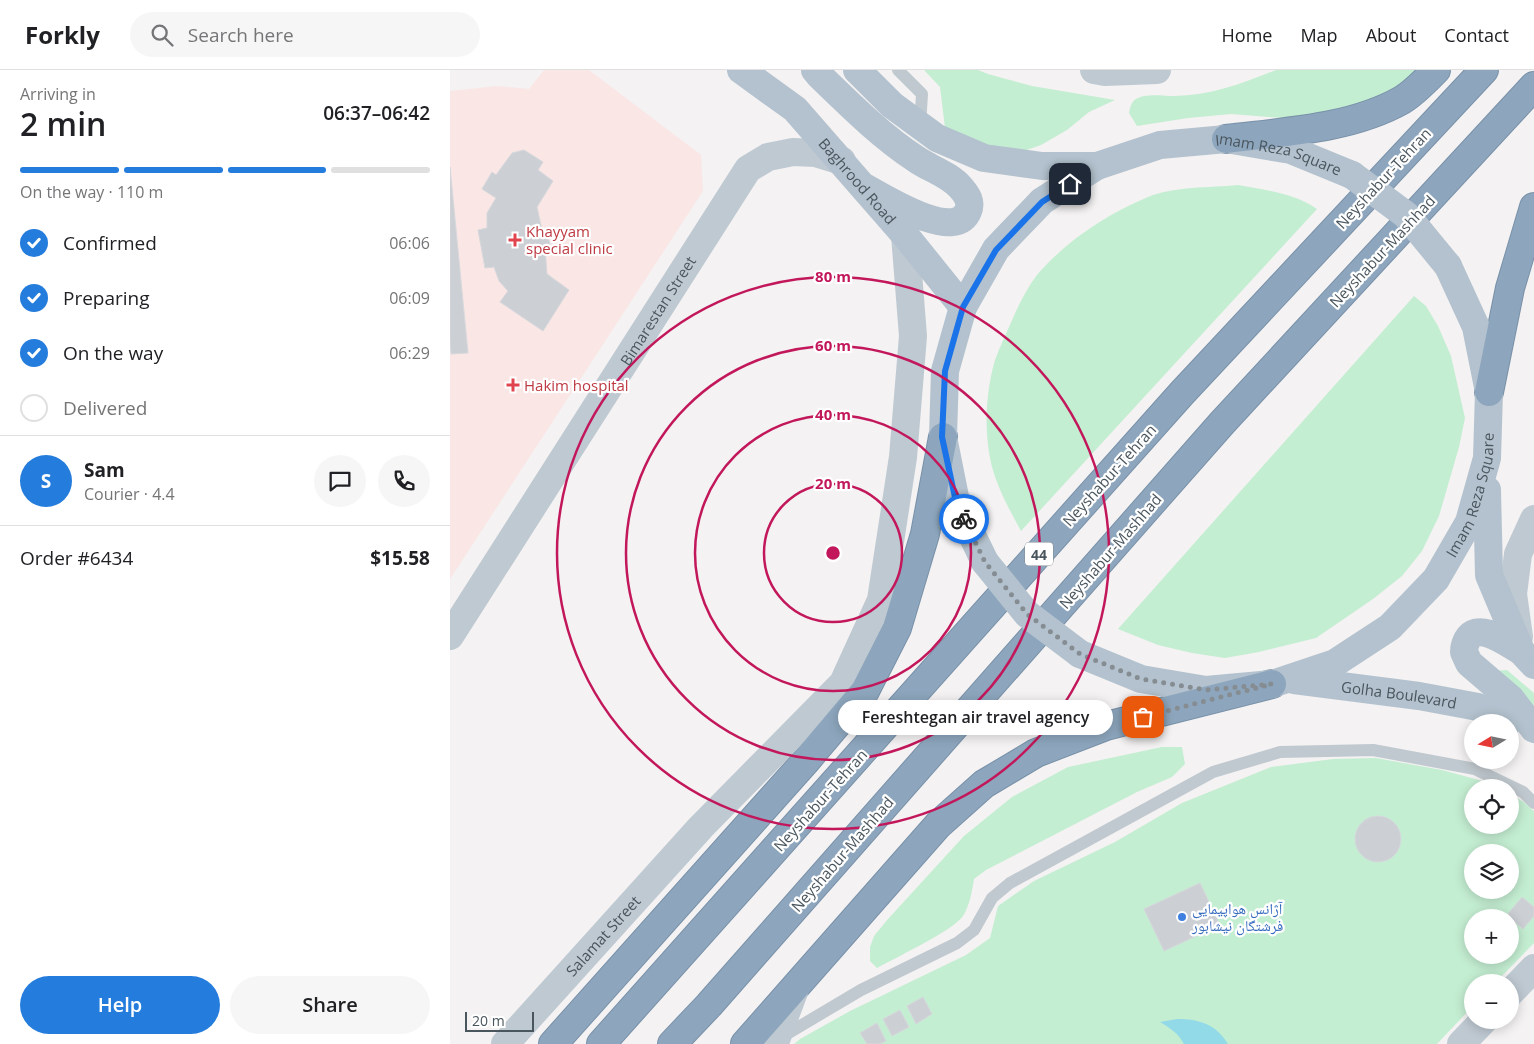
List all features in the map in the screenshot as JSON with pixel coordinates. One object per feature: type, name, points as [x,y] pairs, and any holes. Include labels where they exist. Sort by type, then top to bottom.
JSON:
[{"type":"highway","points":[[1226,139],[1295,131],[1363,118],[1403,100],[1436,70]]},
{"type":"highway","name":"Neyshabur-Tehran","points":[[601,1044],[1182,392],[1484,70]]},
{"type":"highway","name":"Neyshabur-Mashhad","points":[[672,1044],[722,990],[1222,423],[1534,86]]},
{"type":"highway","points":[[1489,392],[1510,288],[1534,207]]},
{"type":"highway","points":[[553,1044],[805,762],[864,691],[897,628],[925,534],[942,437]]},
{"type":"highway","points":[[745,1044],[938,825],[984,784],[1036,753],[1106,726],[1280,682]]},
{"type":"main road","name":"Baghrood Road","points":[[741,70],[795,109],[866,188],[963,307]]},
{"type":"main road","points":[[815,70],[869,123],[916,159],[960,186],[969,198],[970,208],[966,217],[957,223],[944,223],[919,216],[866,188]]},
{"type":"main road","points":[[856,70],[892,105],[937,138],[984,158],[1042,166],[1097,166]]},
{"type":"main road","points":[[1094,70],[1105,72],[1157,70]]},
{"type":"main road","name":"Imam Reza Square","points":[[1226,139],[1291,150],[1352,175],[1406,215],[1448,266],[1476,327],[1489,392],[1487,458],[1469,522],[1436,579],[1390,628],[1335,663],[1280,682],[1206,690],[1141,679],[1080,654],[1027,614],[985,562],[956,502],[942,437],[945,371],[963,307],[996,250],[1042,202],[1097,166],[1160,145],[1226,139]]},
{"type":"main road","name":"Bimarestan Street","points":[[450,636],[748,169],[768,157],[793,152],[816,152],[842,162]]},
{"type":"main road","name":"Salamat Street","points":[[505,1044],[701,827],[842,683],[881,600],[903,457],[913,336],[905,235]]},
{"type":"main road","points":[[1487,458],[1490,575],[1528,658]]},
{"type":"main road","points":[[1528,658],[1513,594],[1518,554],[1534,518]]},
{"type":"main road","points":[[1528,658],[1488,633],[1476,632],[1467,639],[1464,652],[1469,663],[1511,699],[1534,729]]},
{"type":"main road","name":"Golha Boulevard","points":[[1280,682],[1419,696],[1478,707],[1492,714]]},
{"type":"main road","name":"Golha Boulevard","points":[[1519,728],[1534,736]]},
{"type":"main road","points":[[564,979],[649,938]]},
{"type":"main road","points":[[1519,984],[1534,968]]},
{"type":"main road","points":[[774,1042],[795,989]]},
{"type":"main road","points":[[1462,1044],[1476,1029]]},
{"type":"lane","points":[[898,70],[922,94],[920,126]]},
{"type":"lane","points":[[774,1042],[861,990],[957,943],[974,930],[992,898],[1010,883],[1213,772],[1280,752],[1373,750],[1475,769],[1523,792],[1534,802]]},
{"type":"shaded area","name":"Hakim hospital","points":[[544,70],[589,70],[701,155],[703,191],[450,579],[450,91],[498,86],[529,89]]},
{"type":"green space","points":[[924,70],[978,70],[1032,86],[1115,100],[1089,112],[1067,130],[1041,145],[1018,153],[983,148],[945,128],[940,87]]},
{"type":"green space","points":[[1276,70],[1420,70],[1412,79],[1349,112],[1282,118],[1231,114],[1137,126],[1129,113],[1133,102],[1140,97],[1149,95],[1201,94],[1239,84]]},
{"type":"green space","points":[[1238,185],[1299,199],[1317,209],[1021,531],[1003,496],[992,468],[988,446],[987,409],[995,360],[1018,307],[1030,285],[1048,263],[1074,240],[1103,220],[1133,204],[1158,193],[1169,191]]},
{"type":"green space","points":[[1414,296],[1426,306],[1438,326],[1451,356],[1465,418],[1459,447],[1439,516],[1422,551],[1402,576],[1373,599],[1316,638],[1259,652],[1225,658],[1192,653],[1158,645],[1118,629]]},
{"type":"green space","points":[[1507,670],[1534,693],[1534,709],[1493,671]]},
{"type":"green space","points":[[1162,747],[1182,747],[1185,764],[1172,777],[1137,792],[986,870],[974,879],[967,907],[963,916],[957,922],[937,936],[877,968],[870,961],[870,947],[874,936],[888,919],[964,836],[1012,797],[1068,767]]},
{"type":"green space","points":[[1376,758],[1442,770],[1475,779],[1464,779],[1464,834],[1519,834],[1519,799],[1534,811],[1534,943],[1519,958],[1519,909],[1464,909],[1464,964],[1514,964],[1504,974],[1464,974],[1464,1015],[1437,1044],[794,1044],[850,1011],[966,955],[990,938],[998,906],[1034,881],[1115,842],[1182,803],[1271,767],[1333,759]]},
{"type":"water","points":[[1177,1019],[1193,1020],[1206,1024],[1218,1032],[1228,1044],[1184,1044],[1176,1034],[1160,1022]]},
{"type":"building","name":"Khayyam special clinic","points":[[524,150],[543,162],[538,170],[553,181],[537,207],[543,235],[548,234],[550,246],[545,247],[547,274],[569,290],[543,331],[500,302],[508,291],[499,281],[494,267],[485,268],[478,230],[487,228],[487,213],[496,198],[482,189],[492,172],[496,175],[512,153]]},
{"type":"building","points":[[450,167],[468,353],[451,354],[450,340]]},
{"type":"building","points":[[1378,816],[1391,820],[1397,826],[1401,839],[1397,852],[1391,858],[1378,862],[1365,858],[1359,852],[1355,839],[1359,826],[1365,820]]},
{"type":"building","name":"آژانس هواپیمایی فرشتگان نیشابور","points":[[1200,883],[1220,925],[1164,951],[1144,909]]},
{"type":"building","points":[[1522,897],[1534,907],[1534,916],[1523,929],[1519,926],[1519,909],[1512,909]]},
{"type":"building","points":[[923,997],[932,1014],[916,1024],[907,1006]]},
{"type":"building","points":[[900,1010],[909,1027],[892,1036],[883,1019]]},
{"type":"building","points":[[877,1023],[886,1041],[880,1044],[867,1044],[860,1033]]},
{"type":"way so far","points":[[964,519],[985,562],[1027,614],[1080,654],[1141,679],[1206,690],[1272,684],[1143,717]]},
{"type":"place","name":"Khayyam special clinic","points":[[515,240]]},
{"type":"place","name":"Hakim hospital","points":[[513,385]]},
{"type":"place","name":"Fereshtegan air travel agency","points":[[1143,717]]},
{"type":"place","name":"آژانس هواپیمایی فرشتگان نیشابور","points":[[1182,917]]},
{"type":"route","points":[[964,519],[956,502],[942,437],[945,371],[963,307],[996,250],[1042,202],[1070,184]]}]
